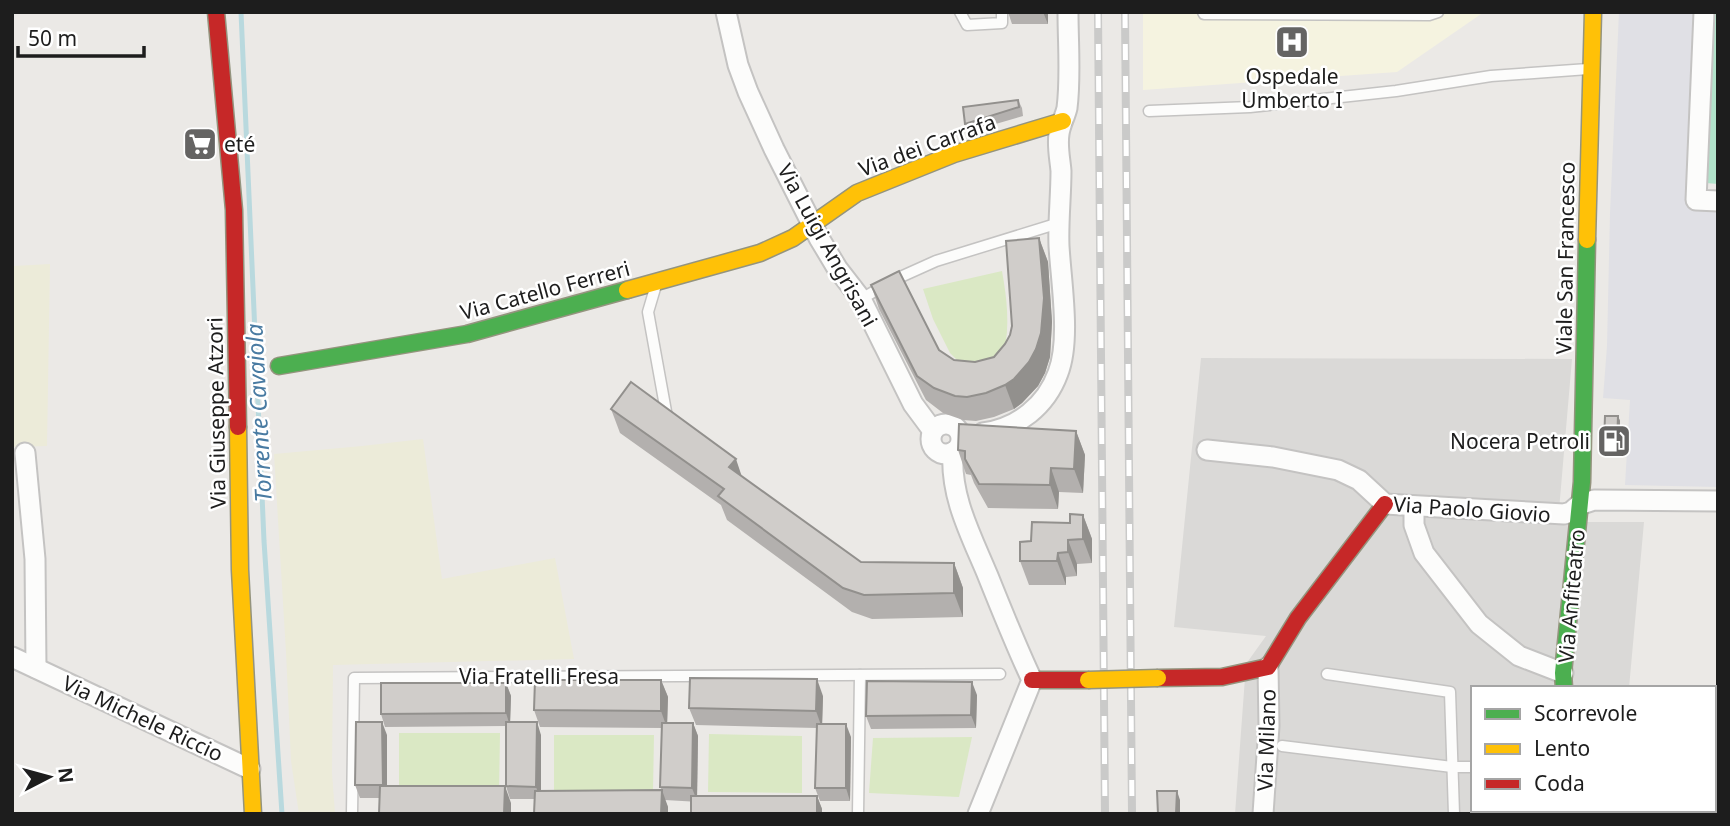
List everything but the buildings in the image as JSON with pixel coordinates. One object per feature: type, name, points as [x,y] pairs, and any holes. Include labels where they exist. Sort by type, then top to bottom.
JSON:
[{"type":"street","name":"Via Giuseppe Atzori","points":[[216,12],[234,210],[240,570],[253,814]]},
{"type":"street","name":"Via Luigi Angrisani","points":[[726,12],[738,65],[748,92],[819,238],[837,268],[861,299],[913,404],[945,442]]},
{"type":"street","points":[[978,814],[1032,680],[956,498],[945,442],[992,432],[1012,425],[1033,412],[1049,392],[1059,371],[1064,346],[1059,223],[1059,133],[1066,111],[1068,89],[1068,12]]},
{"type":"street","name":"Viale San Francesco","points":[[1579,505],[1582,482],[1593,12]]},
{"type":"street","points":[[1704,12],[1696,200],[1718,201]]},
{"type":"street","name":"Via dei Carrafa","points":[[812,223],[869,188],[954,155],[1063,121]]},
{"type":"street","name":"Via Catello Ferreri","points":[[279,366],[467,334],[760,253],[793,238],[812,223]]},
{"type":"street","name":"Via Paolo Giovio","points":[[1207,450],[1273,457],[1338,470],[1359,480],[1385,504],[1564,514],[1594,500],[1718,501]]},
{"type":"street","name":"Via Michele Riccio","points":[[25,453],[35,559],[36,668]]},
{"type":"street","points":[[1032,680],[1222,677],[1268,667],[1298,618],[1385,504]]},
{"type":"street","name":"Via Anfiteatro","points":[[1564,680],[1579,505]]},
{"type":"street","points":[[1415,506],[1414,525],[1424,553],[1479,624],[1519,656],[1564,680]]},
{"type":"street","name":"Via Michele Riccio","points":[[12,657],[250,769]]},
{"type":"street","name":"Via Milano","points":[[1263,814],[1269,726],[1268,667]]},
{"type":"lane","points":[[960,12],[967,25],[1002,23],[1002,12]]},
{"type":"lane","points":[[1203,12],[1429,15],[1438,12]]},
{"type":"lane","points":[[1149,111],[1250,107],[1396,91],[1491,76],[1591,69]]},
{"type":"lane","points":[[861,299],[936,261],[1059,223]]},
{"type":"lane","points":[[657,282],[648,312],[667,417]]},
{"type":"lane","name":"Via Fratelli Fresa","points":[[352,814],[354,678],[1000,674]]},
{"type":"lane","points":[[1327,674],[1450,692],[1454,814]]},
{"type":"lane","points":[[858,814],[860,675]]},
{"type":"lane","points":[[1282,746],[1471,767]]},
{"type":"shaded area","name":"Ospedale Umberto I","points":[[1143,12],[1484,12],[1397,72],[1143,90]]},
{"type":"shaded area","points":[[1619,12],[1693,12],[1687,207],[1718,209],[1718,487],[1625,485],[1630,400],[1603,398]]},
{"type":"shaded area","points":[[1201,358],[1572,359],[1558,522],[1644,522],[1629,686],[1471,686],[1471,812],[1617,814],[1235,814],[1246,664],[1266,636],[1174,627]]},
{"type":"shaded area","points":[[1718,721],[1718,814],[1640,814],[1716,812]]},
{"type":"green space","points":[[1712,12],[1718,12],[1718,184],[1706,183]]},
{"type":"green space","points":[[12,259],[14,266],[50,264],[47,446],[12,447]]},
{"type":"green space","points":[[1002,271],[1007,312],[1004,352],[988,365],[967,364],[950,353],[933,319],[923,289]]},
{"type":"green space","points":[[423,439],[442,579],[555,558],[574,659],[333,665],[332,773],[335,814],[299,814],[291,761],[274,454]]},
{"type":"green space","points":[[399,733],[500,733],[499,792],[399,791]]},
{"type":"green space","points":[[709,734],[802,736],[802,793],[708,792]]},
{"type":"green space","points":[[554,735],[654,735],[653,792],[554,792]]},
{"type":"green space","points":[[972,737],[959,797],[869,793],[873,738]]},
{"type":"waterway","name":"Torrente Cavaiola","points":[[241,12],[264,541],[282,814]]},
{"type":"railway","points":[[1098,12],[1105,814]]},
{"type":"railway","points":[[1125,12],[1132,814]]},
{"type":"traffic: fast","points":[[1564,686],[1582,482],[1587,240]]},
{"type":"traffic: fast","points":[[279,366],[467,334],[627,290]]},
{"type":"traffic: slow","points":[[1587,240],[1593,12]]},
{"type":"traffic: slow","points":[[627,290],[760,253],[793,238],[857,193],[954,154],[1063,121]]},
{"type":"traffic: slow","points":[[238,427],[240,570],[253,814]]},
{"type":"traffic: slow","points":[[1088,680],[1158,678]]},
{"type":"traffic: jam","points":[[216,12],[234,210],[238,427]]},
{"type":"traffic: jam","points":[[1158,678],[1222,677],[1268,667],[1298,618],[1385,504]]},
{"type":"traffic: jam","points":[[1032,680],[1088,680]]},
{"type":"place","name":"Ospedale Umberto I","points":[[1292,42]]},
{"type":"place","name":"eté","points":[[200,144]]},
{"type":"place","name":"Nocera Petroli","points":[[1614,441]]}]
